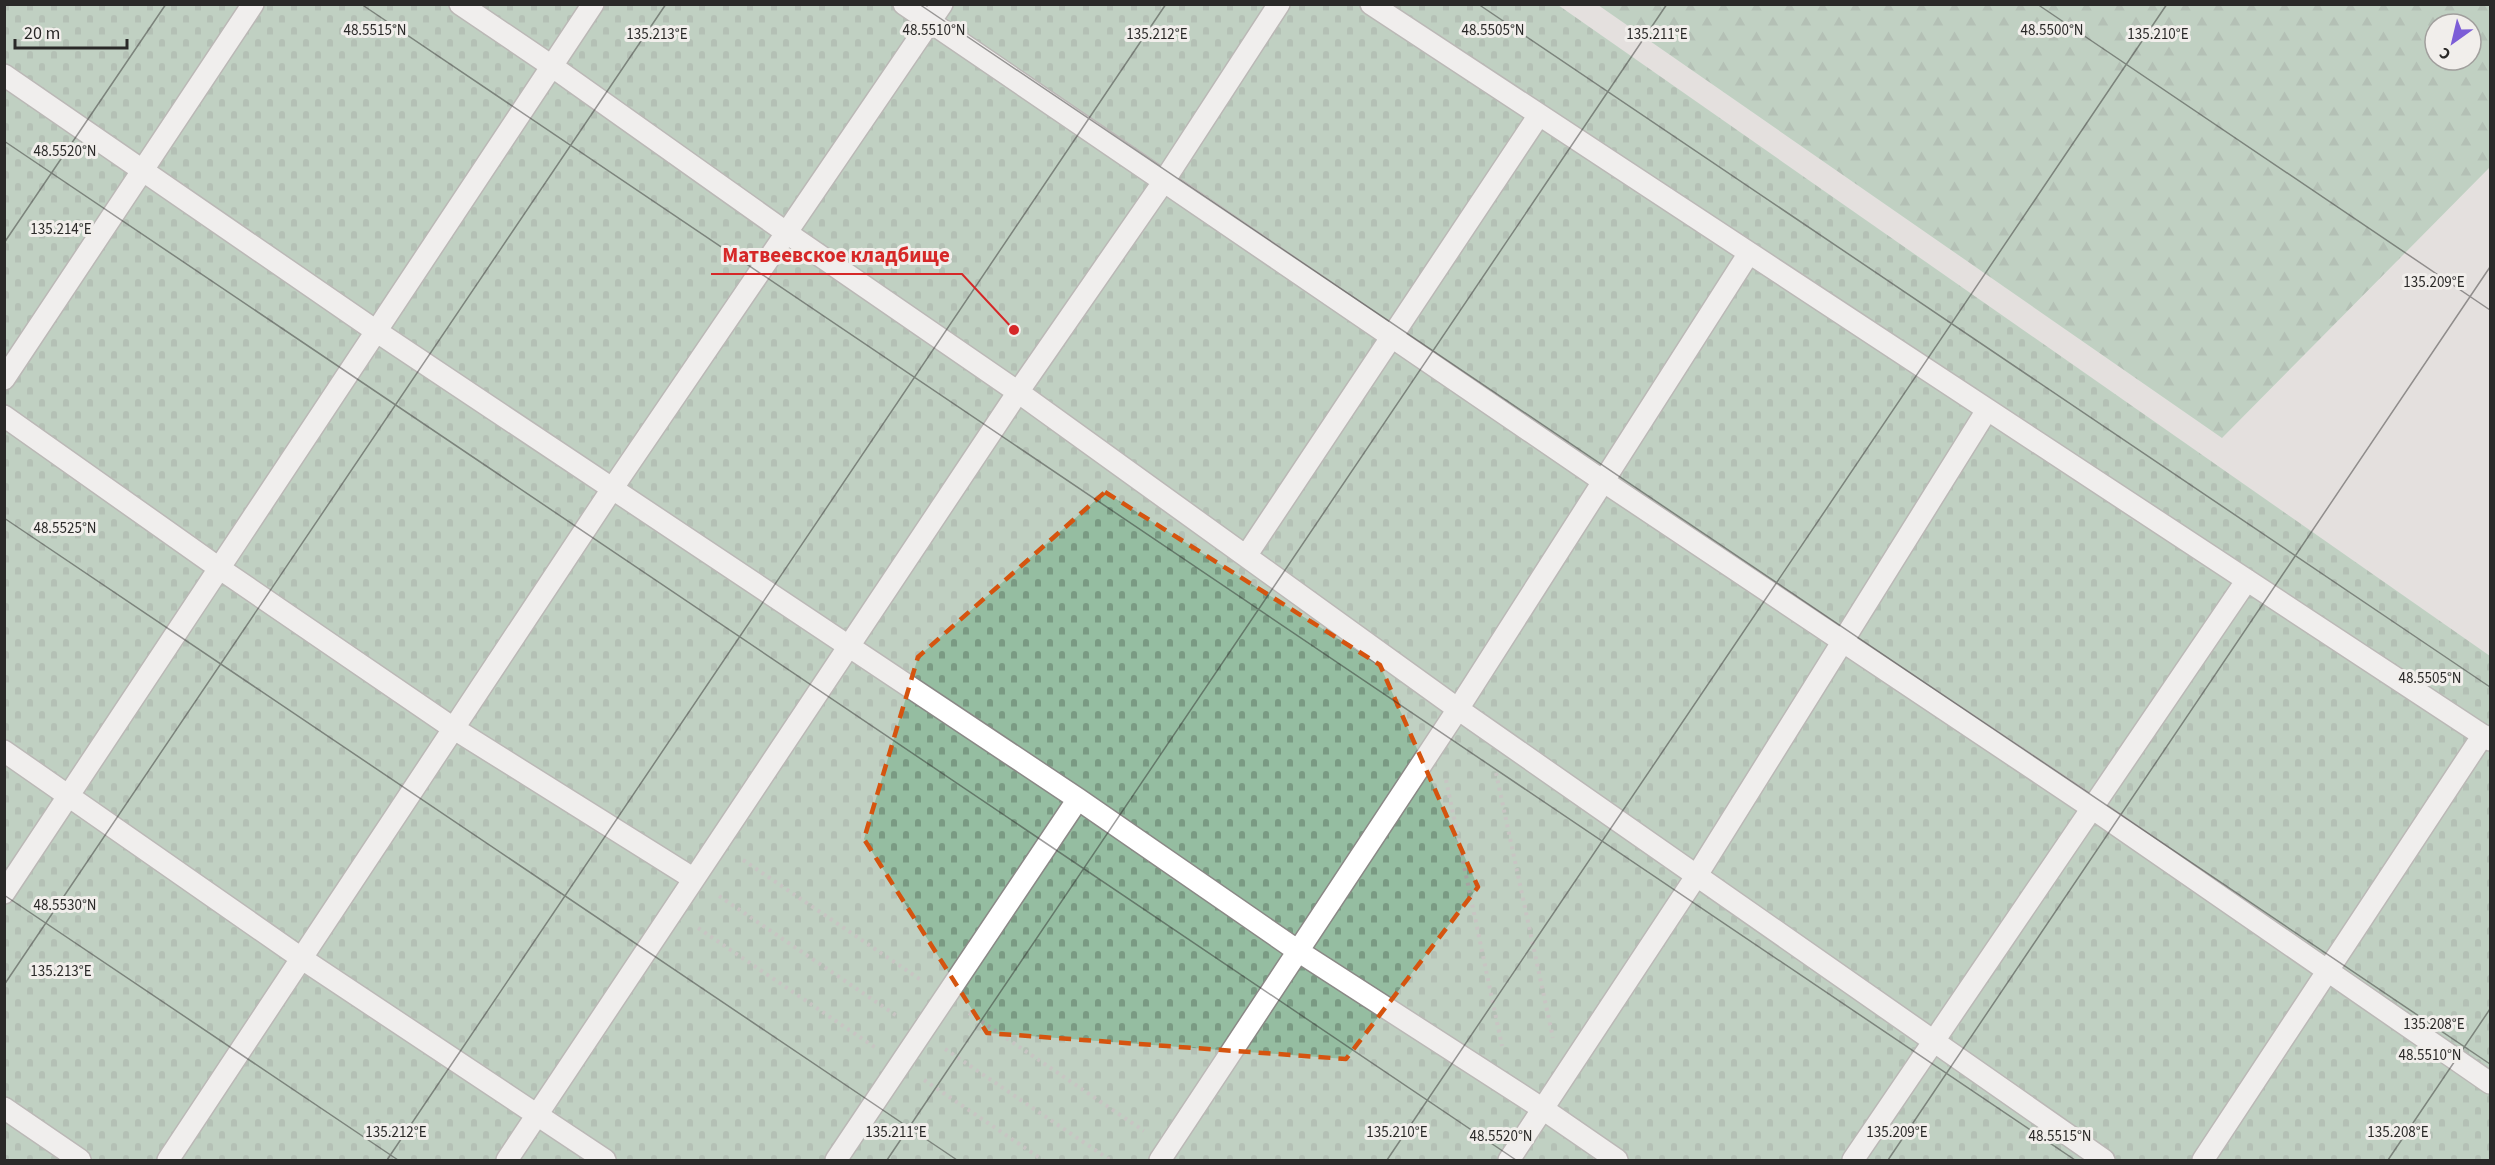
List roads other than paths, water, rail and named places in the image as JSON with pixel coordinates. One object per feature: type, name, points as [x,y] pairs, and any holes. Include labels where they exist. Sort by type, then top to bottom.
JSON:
[{"type":"lane","points":[[4,379],[253,4]]},
{"type":"lane","points":[[460,4],[554,67],[787,233],[1018,392],[1458,709],[2104,1161]]},
{"type":"lane","points":[[4,893],[376,331],[554,67],[593,4]]},
{"type":"lane","points":[[904,4],[1603,481],[2092,808],[2490,1083]]},
{"type":"lane","points":[[168,1161],[612,489],[942,4]]},
{"type":"lane","points":[[507,1161],[1018,392],[1164,181],[1279,4]]},
{"type":"lane","points":[[1371,4],[2487,738],[2327,972],[2203,1161]]},
{"type":"lane","points":[[4,75],[376,331],[1078,799],[1298,951],[1543,1109],[1617,1161]]},
{"type":"lane","points":[[1246,556],[1539,115]]},
{"type":"lane","points":[[1160,1161],[1438,740],[1749,253]]},
{"type":"lane","points":[[1509,1161],[1697,875],[1987,410]]},
{"type":"lane","points":[[4,416],[219,568],[453,728],[694,879]]},
{"type":"lane","points":[[1853,1161],[2247,580]]},
{"type":"lane","points":[[4,751],[302,958],[605,1161]]},
{"type":"lane","points":[[836,1161],[1078,799]]},
{"type":"lane","points":[[4,1108],[80,1161]]},
{"type":"place","name":"Матвеевское кладбище","points":[[1014,330]]}]
